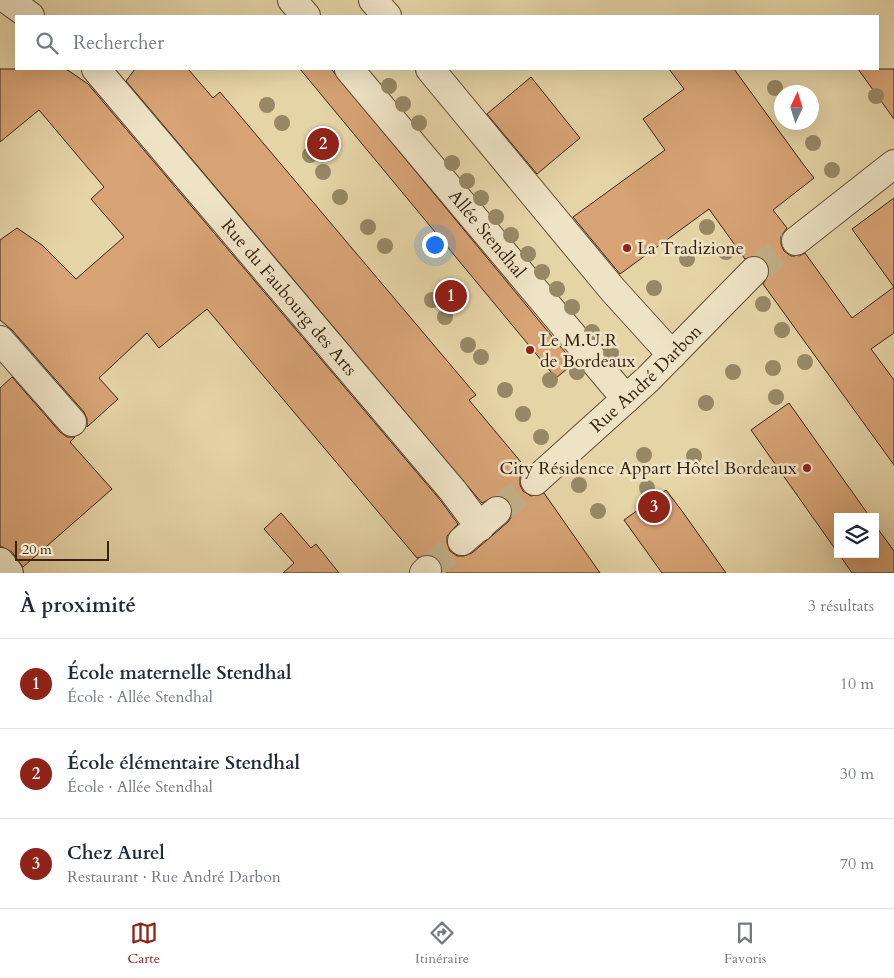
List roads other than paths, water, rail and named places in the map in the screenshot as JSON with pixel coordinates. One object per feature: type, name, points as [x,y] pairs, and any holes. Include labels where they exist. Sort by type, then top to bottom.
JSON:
[{"type":"street","points":[[8,0],[29,15]]},
{"type":"street","points":[[292,0],[305,15]]},
{"type":"street","points":[[373,0],[385,15]]},
{"type":"street","name":"Rue du Faubourg des Arts","points":[[97,70],[453,490],[479,526]]},
{"type":"street","name":"Allée Stendhal","points":[[350,70],[549,310],[626,399]]},
{"type":"street","points":[[431,70],[613,290],[672,355]]},
{"type":"street","points":[[796,241],[894,164]]},
{"type":"street","name":"Rue André Darbon","points":[[535,481],[672,355],[724,299],[754,271]]},
{"type":"street","points":[[0,340],[72,422]]},
{"type":"street","points":[[0,562],[9,573]]},
{"type":"tunnel","points":[[754,271],[796,241]]},
{"type":"tunnel","points":[[497,511],[535,481]]},
{"type":"tunnel","points":[[427,570],[462,541]]},
{"type":"place","name":"École élémentaire Stendhal","points":[[323,144]]},
{"type":"place","name":"La Tradizione","points":[[627,248]]},
{"type":"place","name":"École maternelle Stendhal","points":[[451,296]]},
{"type":"place","name":"Le M.U.R de Bordeaux","points":[[530,350]]},
{"type":"place","name":"City Résidence Appart Hôtel Bordeaux","points":[[807,468]]},
{"type":"place","name":"Chez Aurel","points":[[654,507]]}]
